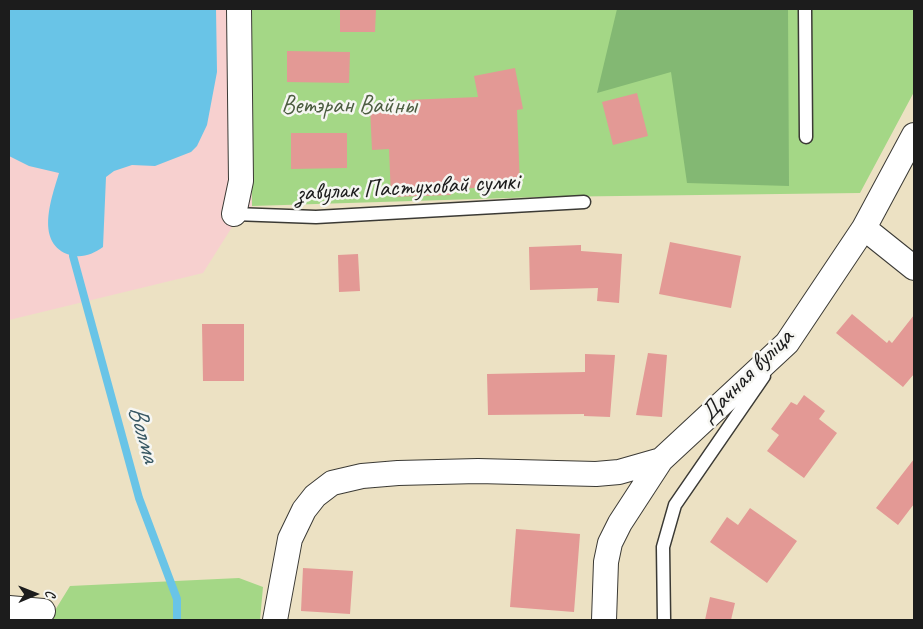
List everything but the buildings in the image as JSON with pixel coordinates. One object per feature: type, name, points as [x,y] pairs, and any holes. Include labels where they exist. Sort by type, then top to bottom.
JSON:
[{"type":"street","points":[[234,214],[240,182],[239,9]]},
{"type":"street","name":"Дачная вуліца","points":[[604,620],[606,562],[610,543],[620,523],[661,460],[787,343],[864,228],[914,135]]},
{"type":"street","points":[[864,228],[914,268]]},
{"type":"street","points":[[275,620],[290,539],[304,510],[315,496],[332,483],[362,476],[407,473],[478,471],[604,474],[619,472],[661,460]]},
{"type":"street","points":[[9,608],[43,611]]},
{"type":"lane","points":[[805,9],[806,137]]},
{"type":"lane","name":"завулак Пастуховай сумкі","points":[[234,214],[316,216],[584,202]]},
{"type":"lane","points":[[664,620],[662,547],[676,505],[787,343]]},
{"type":"shaded area","points":[[9,9],[249,9],[252,206],[239,216],[203,273],[9,320]]},
{"type":"green space","name":"Ветэран Вайны","points":[[249,9],[914,9],[914,92],[860,193],[540,197],[252,206]]},
{"type":"green space","points":[[617,9],[788,9],[789,186],[687,183],[671,72],[597,93]]},
{"type":"green space","points":[[239,578],[263,587],[260,620],[49,620],[70,586]]},
{"type":"water","points":[[9,9],[216,9],[217,72],[207,125],[197,146],[191,152],[155,166],[132,165],[114,171],[106,177],[103,247],[90,254],[77,256],[67,254],[57,248],[51,239],[48,218],[59,173],[29,166],[9,156]]},
{"type":"waterway","name":"Волма","points":[[73,256],[139,498],[177,599],[177,620]]}]
